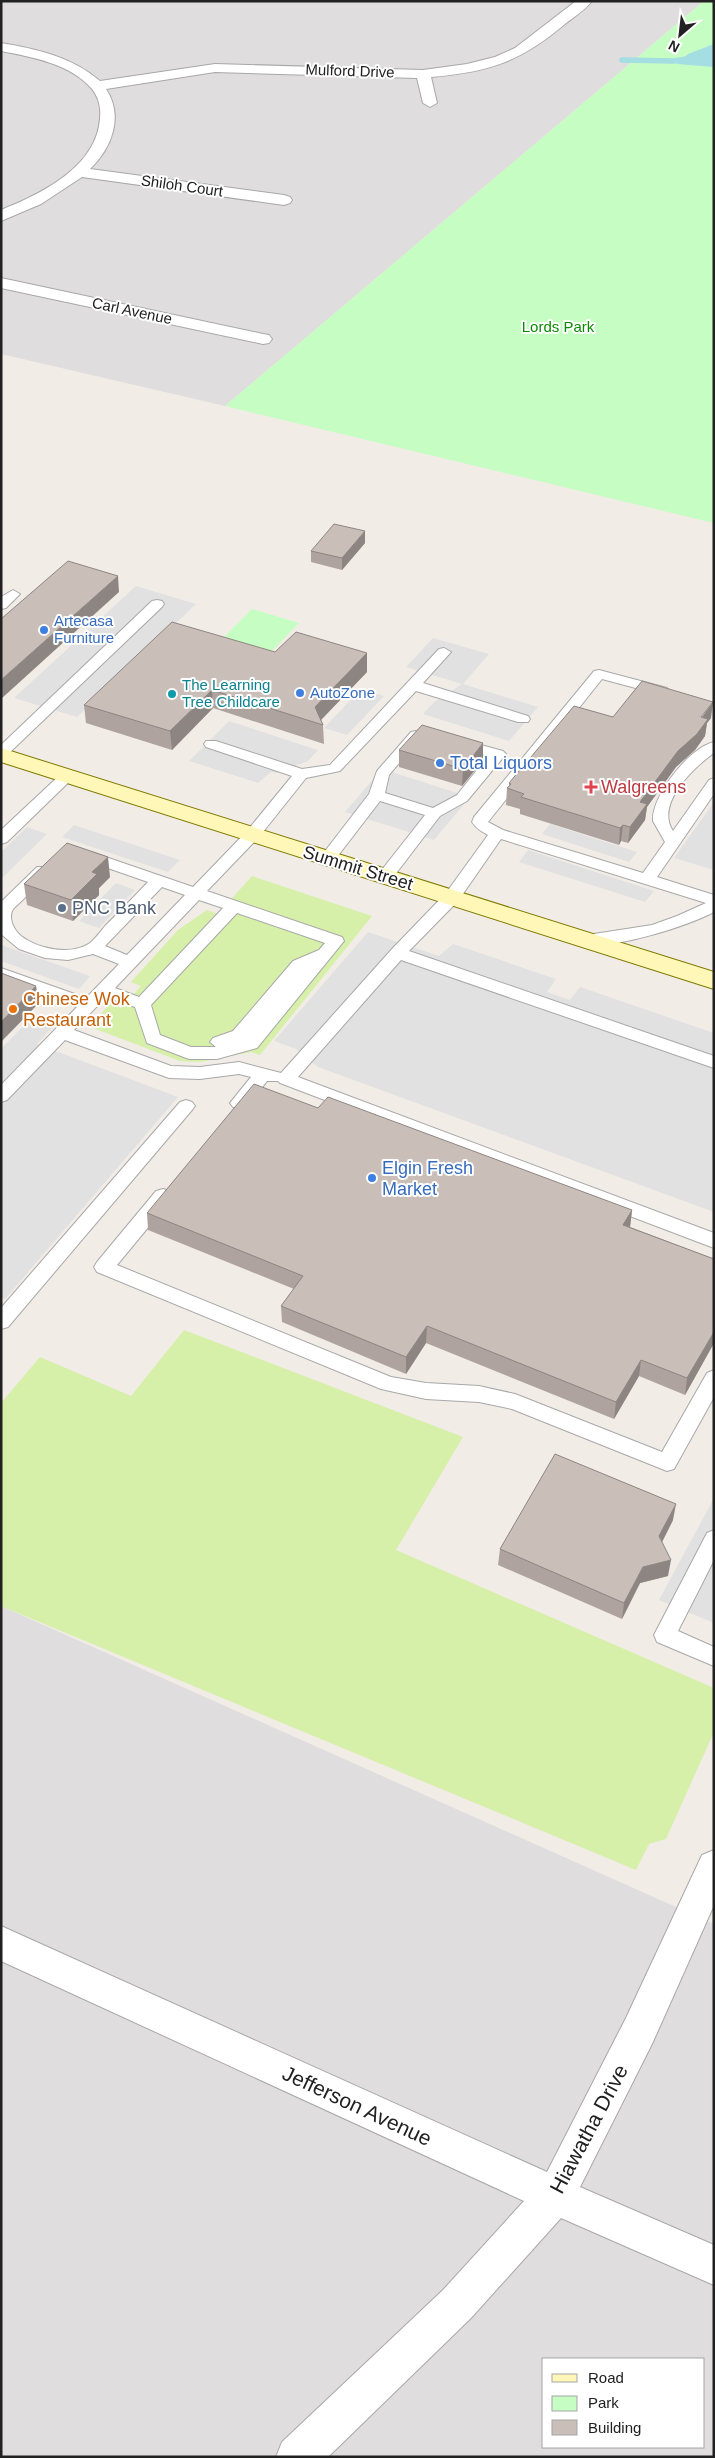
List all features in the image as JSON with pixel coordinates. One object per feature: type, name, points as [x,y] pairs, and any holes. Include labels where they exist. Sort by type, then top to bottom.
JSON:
[{"type":"main road","name":"Summit Street","points":[[1,754],[714,981]]},
{"type":"street","name":"Mulford Drive","points":[[97,86],[215,68],[423,74],[470,68],[510,56],[532,42],[585,1]]},
{"type":"street","points":[[1,47],[59,62],[97,86],[107,107],[109,121],[105,137],[96,152],[79,172],[39,200],[1,216]]},
{"type":"street","points":[[423,74],[430,104]]},
{"type":"street","name":"Shiloh Court","points":[[79,172],[284,200]]},
{"type":"street","name":"Carl Avenue","points":[[1,283],[263,339]]},
{"type":"street","name":"Hiawatha Drive","points":[[297,2457],[451,2310],[556,2195],[639,2031],[714,1866]]},
{"type":"street","name":"Jefferson Avenue","points":[[1,1943],[714,2265]]},
{"type":"lane","points":[[1,605],[13,594]]},
{"type":"lane","points":[[1,754],[157,604]]},
{"type":"lane","points":[[211,744],[301,774],[322,772],[335,768],[444,652]]},
{"type":"lane","points":[[673,694],[599,674],[482,817],[480,822],[497,833],[714,900]]},
{"type":"lane","points":[[413,685],[523,719]]},
{"type":"lane","points":[[328,858],[377,795],[382,774],[420,731],[429,733]]},
{"type":"lane","points":[[385,876],[435,813],[462,798],[498,754],[446,738]]},
{"type":"lane","points":[[673,841],[661,824],[660,818],[665,800],[694,761],[714,746]]},
{"type":"lane","points":[[1,1096],[253,834],[301,774]]},
{"type":"lane","points":[[1,839],[67,776]]},
{"type":"lane","points":[[647,879],[714,784]]},
{"type":"lane","points":[[377,795],[435,813]]},
{"type":"lane","points":[[286,1079],[398,953],[452,897],[497,833]]},
{"type":"lane","points":[[66,849],[336,942],[326,953],[298,965],[239,1036],[225,1042],[196,1043],[148,1025],[142,1004]]},
{"type":"lane","points":[[52,863],[5,910],[2,920],[4,930],[16,943],[46,954],[70,955],[93,949],[159,880]]},
{"type":"lane","points":[[587,940],[629,935],[668,927],[714,905]]},
{"type":"lane","points":[[142,1004],[234,906]]},
{"type":"lane","points":[[93,949],[130,962]]},
{"type":"lane","points":[[398,953],[714,1062]]},
{"type":"lane","points":[[1,973],[89,1005]]},
{"type":"lane","points":[[103,990],[142,1004]]},
{"type":"lane","points":[[61,1032],[169,1072],[195,1074],[239,1068],[286,1079],[714,1241]]},
{"type":"lane","points":[[227,1118],[264,1073]]},
{"type":"lane","points":[[1,1322],[186,1106]]},
{"type":"lane","points":[[178,1178],[104,1268],[388,1384],[426,1391],[479,1394],[516,1402],[667,1463],[714,1378]]},
{"type":"lane","points":[[714,1539],[666,1635],[714,1657]]},
{"type":"shaded area","points":[[1,1],[704,1],[225,406],[1,354]]},
{"type":"shaded area","points":[[136,586],[196,604],[77,717],[14,698]]},
{"type":"shaded area","points":[[433,638],[489,654],[463,684],[538,707],[509,741],[423,714],[434,702],[462,684],[406,667]]},
{"type":"shaded area","points":[[361,689],[384,696],[347,735],[324,728]]},
{"type":"shaded area","points":[[229,721],[318,750],[308,761],[276,773],[271,772],[258,783],[189,761]]},
{"type":"shaded area","points":[[382,769],[470,797],[434,840],[345,812]]},
{"type":"shaded area","points":[[714,802],[714,870],[674,858]]},
{"type":"shaded area","points":[[550,824],[637,852],[629,862],[542,834]]},
{"type":"shaded area","points":[[74,825],[180,860],[168,872],[62,837]]},
{"type":"shaded area","points":[[27,827],[47,834],[1,879],[1,852]]},
{"type":"shaded area","points":[[528,850],[654,891],[645,902],[519,862]]},
{"type":"shaded area","points":[[116,883],[135,890],[99,928],[79,921]]},
{"type":"shaded area","points":[[368,932],[439,956],[453,944],[556,979],[547,992],[570,1000],[580,987],[714,1033],[714,1212],[318,1067],[296,1049],[274,1041]]},
{"type":"shaded area","points":[[1,945],[90,976],[79,989],[1,961]]},
{"type":"shaded area","points":[[33,1016],[54,1025],[37,1044],[178,1097],[5,1299],[1,1298],[1,1049]]},
{"type":"shaded area","points":[[714,1498],[714,1623],[659,1600]]},
{"type":"shaded area","points":[[1,1606],[714,1924],[714,2457],[1,2457]]},
{"type":"green space","name":"Lords Park","points":[[704,1],[714,1],[714,523],[225,406]]},
{"type":"green space","points":[[252,609],[299,623],[268,655],[220,641]]},
{"type":"green space","points":[[252,876],[372,916],[260,1055],[251,1052],[201,1062],[180,1061],[93,1028],[93,1022],[110,1004],[121,1008],[141,986],[131,982],[178,930],[207,910],[218,914]]},
{"type":"green space","points":[[184,1330],[463,1437],[396,1550],[714,1688],[714,1732],[666,1839],[649,1844],[636,1870],[1,1606],[1,1403],[40,1357],[131,1396]]},
{"type":"water","points":[[714,44],[714,67],[677,64],[688,54]]},
{"type":"building","points":[[334,524],[365,531],[342,558],[311,551]]},
{"type":"building","points":[[68,561],[118,576],[1,680],[1,619]]},
{"type":"building","points":[[172,622],[275,652],[296,632],[367,653],[315,707],[323,725],[212,690],[170,731],[84,705]]},
{"type":"building","name":"Walgreens","points":[[642,681],[713,702],[701,717],[708,719],[697,734],[678,751],[640,802],[647,804],[630,827],[623,825],[620,828],[521,797],[524,794],[507,788],[511,784],[509,783],[574,706],[613,717]]},
{"type":"building","points":[[422,725],[483,743],[463,769],[399,750]]},
{"type":"building","points":[[67,843],[108,857],[92,872],[97,874],[71,900],[24,884]]},
{"type":"building","points":[[1,973],[36,986],[1,1022]]},
{"type":"building","points":[[254,1084],[318,1108],[328,1097],[632,1210],[623,1225],[714,1259],[714,1332],[687,1378],[641,1360],[616,1402],[427,1326],[406,1357],[281,1306],[303,1276],[147,1213]]},
{"type":"building","points":[[555,1454],[676,1504],[659,1536],[671,1560],[643,1567],[624,1603],[500,1549]]},
{"type":"waterway","points":[[622,60],[674,61],[714,55]]},
{"type":"place","name":"Artecasa Furniture","points":[[44,630]]},
{"type":"place","name":"AutoZone","points":[[300,693]]},
{"type":"place","name":"The Learning Tree Childcare","points":[[172,694]]},
{"type":"place","name":"Total Liquors","points":[[440,763]]},
{"type":"place","name":"Walgreens","points":[[591,787]]},
{"type":"place","name":"PNC Bank","points":[[62,908]]},
{"type":"place","name":"Chinese Wok Restaurant","points":[[13,1009]]},
{"type":"place","name":"Elgin Fresh Market","points":[[372,1178]]}]
